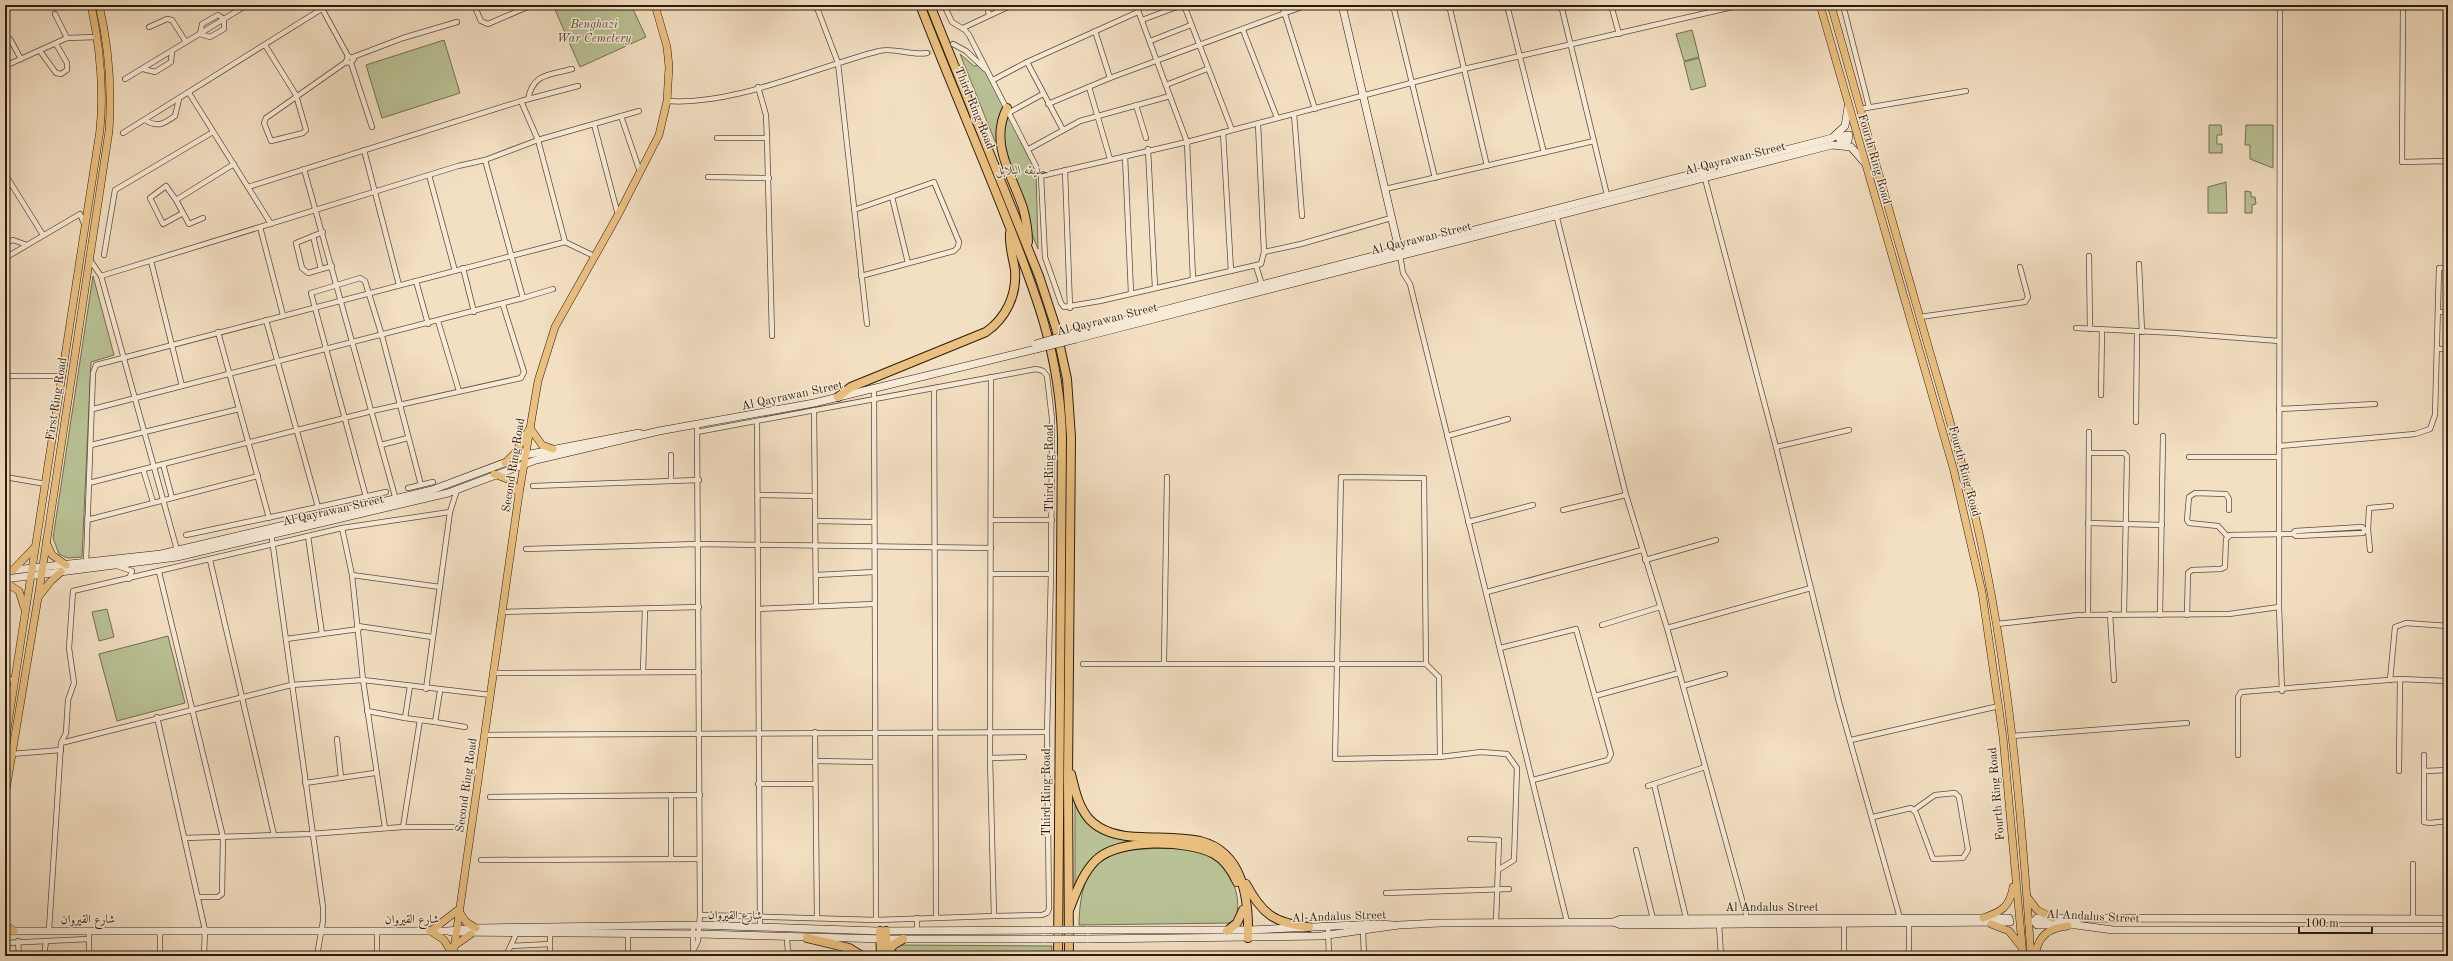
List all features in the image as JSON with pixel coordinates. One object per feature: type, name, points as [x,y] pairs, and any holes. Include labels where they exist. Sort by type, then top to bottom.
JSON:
[{"type":"highway","name":"Third Ring Road","points":[[920,5],[1010,228],[1047,331],[1058,380],[1061,416],[1057,953]]},
{"type":"highway","name":"Third Ring Road","points":[[930,5],[1028,249],[1056,328],[1065,366],[1070,417],[1068,762],[1069,956]]},
{"type":"highway","points":[[1009,110],[1000,127],[1001,148],[1023,208],[1028,249]]},
{"type":"highway","points":[[838,397],[851,387],[986,332],[995,325],[1008,306],[1015,284],[1010,228]]},
{"type":"highway","points":[[1068,762],[1081,807],[1099,827],[1118,835],[1201,842],[1220,850],[1237,868],[1257,903],[1268,914],[1279,921],[1308,927]]},
{"type":"highway","points":[[1069,912],[1085,873],[1097,859],[1113,850],[1153,844],[1194,847],[1216,855],[1232,871],[1237,882],[1246,934]]},
{"type":"highway","points":[[1237,868],[1245,894],[1246,934]]},
{"type":"highway","points":[[1227,931],[1237,923],[1243,910]]},
{"type":"highway","points":[[881,956],[883,935]]},
{"type":"highway","points":[[883,935],[886,956]]},
{"type":"highway","points":[[807,938],[849,948],[862,956]]},
{"type":"highway","points":[[886,956],[894,944],[903,939]]},
{"type":"main road","name":"First Ring Road","points":[[5,743],[86,229],[102,107],[97,37],[90,5]]},
{"type":"main road","name":"First Ring Road","points":[[5,796],[38,598],[41,567],[89,259],[111,106],[109,58],[99,5]]},
{"type":"main road","name":"Second Ring Road","points":[[453,956],[458,910],[491,695],[519,494],[538,381],[548,346],[564,309],[641,173],[659,135],[667,101],[669,67],[667,47],[655,5]]},
{"type":"main road","points":[[1342,5],[1399,252]]},
{"type":"main road","name":"Fourth Ring Road","points":[[1820,5],[1848,107],[1954,471],[1982,592],[1999,706],[2023,953]]},
{"type":"main road","name":"Fourth Ring Road","points":[[1831,5],[1920,317],[1982,548],[1997,624],[2012,736],[2031,956]]},
{"type":"main road","points":[[1834,141],[1845,126],[1848,107]]},
{"type":"main road","name":"Al Qayrawan Street","points":[[5,579],[177,558],[271,532],[397,502],[457,490],[524,463],[659,431],[814,403],[975,363],[982,364],[1036,347],[1262,285],[1556,214],[1703,174],[1834,141],[1851,147],[1865,163]]},
{"type":"main road","name":"Al Qayrawan Street","points":[[1075,336],[1399,252],[1607,195],[1703,174]]},
{"type":"main road","points":[[504,463],[515,453],[530,428],[542,445],[553,449]]},
{"type":"main road","name":"Al Qayrawan Street","points":[[397,502],[449,485],[525,455],[643,432],[659,431]]},
{"type":"main road","points":[[494,474],[510,480],[519,494]]},
{"type":"main road","name":"Al Qayrawan Street","points":[[5,571],[147,556],[271,532]]},
{"type":"main road","points":[[46,542],[52,555],[66,565]]},
{"type":"main road","points":[[13,570],[37,545]]},
{"type":"main road","points":[[1973,550],[1982,548]]},
{"type":"main road","points":[[38,598],[50,581],[61,572]]},
{"type":"main road","points":[[5,582],[13,586],[20,593],[25,611]]},
{"type":"main road","points":[[1983,918],[2002,911],[2007,906],[2015,879]]},
{"type":"main road","points":[[2026,895],[2036,910],[2053,918]]},
{"type":"main road","points":[[453,956],[444,940],[431,930],[458,910],[466,922],[476,928]]},
{"type":"main road","name":"Al Andalus Street","points":[[1399,925],[1496,922],[1613,922],[1621,919],[1686,918],[1860,921],[1909,924],[2009,924],[2010,920],[1983,918],[1900,918],[1860,921],[1844,925],[1621,925],[1613,922]]},
{"type":"main road","name":"Al Andalus Street","points":[[2448,919],[2037,918],[2034,922],[2037,925],[2105,929],[2448,930]]},
{"type":"main road","points":[[2158,918],[2158,930]]},
{"type":"main road","name":"Al-Andalus Street","points":[[883,935],[917,931],[1044,930],[1227,931],[1246,934],[1308,927],[1384,923],[1399,925]]},
{"type":"main road","points":[[1991,924],[2012,933],[2023,953]]},
{"type":"main road","points":[[5,925],[8,931]]},
{"type":"main road","name":"شارع القيروان","points":[[8,931],[456,931],[476,928],[696,925],[760,926],[883,935]]},
{"type":"main road","name":"Al-Andalus Street","points":[[883,935],[903,939],[1087,939],[1246,934],[1329,936],[1399,925]]},
{"type":"main road","points":[[2035,956],[2038,942],[2045,933],[2056,927],[2068,926]]},
{"type":"main road","points":[[456,931],[470,934],[696,934],[807,938],[883,935]]},
{"type":"main road","points":[[454,947],[470,934]]},
{"type":"street","points":[[125,79],[172,52],[247,5]]},
{"type":"street","points":[[123,133],[265,45],[321,7],[328,5]]},
{"type":"street","points":[[474,5],[481,21],[488,24],[532,5]]},
{"type":"street","points":[[816,5],[838,64],[867,324]]},
{"type":"street","points":[[944,5],[952,22],[963,28],[969,35],[1029,149],[1041,176],[1045,257],[1060,303],[1070,308],[1256,266],[1262,262],[1264,252],[1258,124]]},
{"type":"street","points":[[987,5],[989,15]]},
{"type":"street","points":[[963,28],[1012,5]]},
{"type":"street","points":[[1136,5],[1187,142],[1193,280]]},
{"type":"street","points":[[1142,20],[1183,5],[1232,130]]},
{"type":"street","points":[[1282,5],[1315,109]]},
{"type":"street","points":[[1048,104],[1110,78],[1200,46],[1307,5]]},
{"type":"street","points":[[1393,5],[1435,178]]},
{"type":"street","points":[[1450,5],[1487,166]]},
{"type":"street","points":[[1507,5],[1544,153]]},
{"type":"street","points":[[1561,5],[1607,195]]},
{"type":"street","points":[[1611,5],[1619,34]]},
{"type":"street","points":[[1041,176],[1148,149],[1187,142],[1464,69],[1742,5]]},
{"type":"street","points":[[1843,5],[1869,107]]},
{"type":"street","points":[[2280,5],[2279,607],[2282,690]]},
{"type":"street","points":[[2403,5],[2402,162],[2447,161],[2448,212]]},
{"type":"street","points":[[321,7],[351,57]]},
{"type":"street","points":[[993,80],[1027,62],[1138,12]]},
{"type":"street","points":[[56,14],[67,38]]},
{"type":"street","points":[[200,34],[201,25],[208,19],[218,15],[224,19]]},
{"type":"street","points":[[149,26],[166,19],[172,20],[186,42]]},
{"type":"street","points":[[200,34],[210,37],[219,33],[224,29],[224,19]]},
{"type":"street","points":[[265,45],[296,95],[306,132],[272,141],[264,123],[265,119],[296,95],[349,62],[351,57],[403,38],[457,22]]},
{"type":"street","points":[[1150,41],[1191,25]]},
{"type":"street","points":[[1243,30],[1277,118]]},
{"type":"street","points":[[1095,31],[1110,78]]},
{"type":"street","points":[[5,66],[67,38],[97,37]]},
{"type":"street","points":[[5,38],[10,39],[21,59]]},
{"type":"street","points":[[40,51],[56,72],[61,74],[67,70],[68,65],[56,44]]},
{"type":"street","points":[[953,44],[966,51],[988,72]]},
{"type":"street","points":[[667,101],[701,101],[758,87],[885,50],[911,54],[927,53]]},
{"type":"street","points":[[143,69],[155,72],[171,62],[172,52]]},
{"type":"street","points":[[349,62],[372,127]]},
{"type":"street","points":[[1027,62],[1063,130]]},
{"type":"street","points":[[528,99],[530,90],[537,79],[572,69]]},
{"type":"street","points":[[1166,86],[1207,69]]},
{"type":"street","points":[[248,187],[521,101],[578,86]]},
{"type":"street","points":[[758,87],[766,115],[769,178],[772,336]]},
{"type":"street","points":[[1089,87],[1110,159]]},
{"type":"street","points":[[1860,109],[1966,91]]},
{"type":"street","points":[[189,93],[271,224]]},
{"type":"street","points":[[1009,110],[1043,94]]},
{"type":"street","points":[[1029,149],[1063,130],[1098,115],[1170,96]]},
{"type":"street","points":[[145,120],[153,125],[161,125],[175,116],[179,99]]},
{"type":"street","points":[[521,101],[538,140],[565,242]]},
{"type":"street","points":[[1136,105],[1146,138]]},
{"type":"street","points":[[101,276],[375,191],[485,160],[538,140],[639,111]]},
{"type":"street","points":[[1294,114],[1302,216]]},
{"type":"street","points":[[621,116],[641,173]]},
{"type":"street","points":[[594,124],[618,215]]},
{"type":"street","points":[[104,255],[115,190],[214,132]]},
{"type":"street","points":[[1223,132],[1231,271]]},
{"type":"street","points":[[717,138],[767,138]]},
{"type":"street","points":[[1385,189],[1594,141]]},
{"type":"street","points":[[1148,149],[1155,288]]},
{"type":"street","points":[[364,150],[399,285]]},
{"type":"street","points":[[1125,156],[1131,293]]},
{"type":"street","points":[[485,160],[523,298]]},
{"type":"street","points":[[176,200],[234,164]]},
{"type":"street","points":[[304,169],[317,209],[397,502]]},
{"type":"street","points":[[1065,170],[1070,308]]},
{"type":"street","points":[[5,174],[43,235]]},
{"type":"street","points":[[1703,174],[1776,447],[1851,740],[1900,918]]},
{"type":"street","points":[[429,175],[455,270]]},
{"type":"street","points":[[708,177],[769,178]]},
{"type":"street","points":[[854,210],[934,182],[959,242],[958,247],[954,250],[862,276]]},
{"type":"street","points":[[183,213],[163,224],[150,199],[165,186],[176,200],[190,224],[203,218]]},
{"type":"street","points":[[892,197],[908,263]]},
{"type":"street","points":[[5,258],[80,214],[86,229]]},
{"type":"street","points":[[1556,214],[1626,495],[1667,628],[1747,918]]},
{"type":"street","points":[[1264,252],[1301,244],[1391,218]]},
{"type":"street","points":[[260,227],[283,315]]},
{"type":"street","points":[[323,232],[298,241],[296,246],[304,272],[332,266]]},
{"type":"street","points":[[313,236],[321,269]]},
{"type":"street","points":[[5,243],[13,240],[27,245]]},
{"type":"street","points":[[86,563],[95,366],[218,332],[565,242],[594,256]]},
{"type":"street","points":[[1399,252],[1403,273],[1410,284],[1567,922]]},
{"type":"street","points":[[2089,256],[2090,329]]},
{"type":"street","points":[[89,259],[101,276],[177,550]]},
{"type":"street","points":[[151,261],[174,344],[182,386]]},
{"type":"street","points":[[2136,422],[2140,332],[2139,264]]},
{"type":"street","points":[[1256,266],[1262,285]]},
{"type":"street","points":[[1920,317],[2026,301],[2028,297],[2020,267]]},
{"type":"street","points":[[463,268],[474,312]]},
{"type":"street","points":[[2279,446],[2426,431],[2432,424],[2435,415],[2439,268],[2448,268]]},
{"type":"street","points":[[366,496],[314,308],[312,292],[362,278],[369,293],[382,336],[421,485]]},
{"type":"street","points":[[416,281],[428,324]]},
{"type":"street","points":[[93,409],[438,322],[503,305],[553,289]]},
{"type":"street","points":[[89,483],[372,411],[400,406],[523,376],[524,372],[503,305]]},
{"type":"street","points":[[2438,312],[2448,312]]},
{"type":"street","points":[[266,320],[318,507]]},
{"type":"street","points":[[438,322],[459,391]]},
{"type":"street","points":[[2076,328],[2176,333],[2279,341]]},
{"type":"street","points":[[2101,395],[2102,330]]},
{"type":"street","points":[[218,332],[269,518]]},
{"type":"street","points":[[2437,348],[2448,349]]},
{"type":"street","points":[[697,432],[1036,369],[1043,371],[1047,376],[1052,419],[1052,574],[1047,732],[1048,912],[1042,915],[876,920],[700,915]]},
{"type":"street","points":[[5,376],[63,376]]},
{"type":"street","points":[[991,377],[990,758],[994,916]]},
{"type":"street","points":[[874,388],[874,762],[876,920]]},
{"type":"street","points":[[934,389],[933,548],[936,918]]},
{"type":"street","points":[[814,403],[816,606]]},
{"type":"street","points":[[2279,408],[2375,404]]},
{"type":"street","points":[[91,445],[239,409]]},
{"type":"street","points":[[1447,436],[1508,419]]},
{"type":"street","points":[[757,422],[760,926]]},
{"type":"street","points":[[694,956],[696,925],[700,915],[699,480],[697,424]]},
{"type":"street","points":[[1776,447],[1849,430]]},
{"type":"street","points":[[2088,614],[2089,432]]},
{"type":"street","points":[[2160,615],[2163,436]]},
{"type":"street","points":[[381,445],[408,438]]},
{"type":"street","points":[[2089,453],[2124,453],[2127,456],[2124,614]]},
{"type":"street","points":[[671,455],[671,481]]},
{"type":"street","points":[[2189,456],[2279,457]]},
{"type":"street","points":[[163,464],[172,498]]},
{"type":"street","points":[[143,469],[153,502]]},
{"type":"street","points":[[88,520],[258,476]]},
{"type":"street","points":[[5,477],[46,484]]},
{"type":"street","points":[[1164,663],[1167,477]]},
{"type":"street","points":[[1440,757],[1439,677],[1426,664],[1424,478],[1341,477],[1335,759],[1440,757],[1481,752],[1507,754],[1516,768],[1514,860],[1498,870]]},
{"type":"street","points":[[533,486],[699,480]]},
{"type":"street","points":[[408,488],[433,482]]},
{"type":"street","points":[[426,689],[450,512],[457,490]]},
{"type":"street","points":[[186,535],[386,492]]},
{"type":"street","points":[[2187,615],[2188,573],[2192,570],[2221,569],[2225,567],[2228,537],[2218,526],[2189,523],[2187,520],[2188,500],[2195,493],[2226,494],[2229,499],[2229,510]]},
{"type":"street","points":[[758,495],[815,496]]},
{"type":"street","points":[[1563,510],[1626,495]]},
{"type":"street","points":[[1468,522],[1533,505]]},
{"type":"street","points":[[2370,550],[2367,530],[2369,508],[2392,506]]},
{"type":"street","points":[[50,930],[61,743],[66,733],[68,700],[74,683],[69,648],[73,590],[129,579],[342,528],[450,512]]},
{"type":"street","points":[[991,520],[1052,520]]},
{"type":"street","points":[[815,522],[874,522]]},
{"type":"street","points":[[2088,523],[2162,525]]},
{"type":"street","points":[[2293,534],[2295,531],[2362,527],[2367,530]]},
{"type":"street","points":[[342,528],[352,575],[367,711],[385,828]]},
{"type":"street","points":[[2316,530],[2316,535]]},
{"type":"street","points":[[2228,537],[2363,533],[2367,530]]},
{"type":"street","points":[[271,532],[322,907],[322,931],[317,956]]},
{"type":"street","points":[[308,536],[322,634]]},
{"type":"street","points":[[1645,560],[1716,540]]},
{"type":"street","points":[[526,548],[698,544],[815,544],[933,548],[991,548]]},
{"type":"street","points":[[1487,592],[1642,550]]},
{"type":"street","points":[[210,560],[274,835]]},
{"type":"street","points":[[116,566],[146,575]]},
{"type":"street","points":[[129,579],[132,571]]},
{"type":"street","points":[[159,572],[191,710],[223,837],[222,894],[218,897],[198,897]]},
{"type":"street","points":[[816,575],[874,572]]},
{"type":"street","points":[[991,574],[1052,574]]},
{"type":"street","points":[[352,575],[440,587]]},
{"type":"street","points":[[1667,628],[1811,588]]},
{"type":"street","points":[[759,609],[874,604]]},
{"type":"street","points":[[503,612],[699,607]]},
{"type":"street","points":[[1602,625],[1660,607]]},
{"type":"street","points":[[1997,624],[2088,614],[2229,614],[2279,607]]},
{"type":"street","points":[[643,672],[645,609]]},
{"type":"street","points":[[2110,614],[2114,680]]},
{"type":"street","points":[[2390,680],[2393,636],[2399,624],[2448,626]]},
{"type":"street","points":[[286,639],[358,628],[432,637]]},
{"type":"street","points":[[1500,648],[1576,629],[1611,754],[1610,759],[1533,780]]},
{"type":"street","points":[[1083,664],[1426,664]]},
{"type":"street","points":[[494,673],[699,672]]},
{"type":"street","points":[[1595,696],[1679,673]]},
{"type":"street","points":[[1683,686],[1725,674]]},
{"type":"street","points":[[5,679],[16,680]]},
{"type":"street","points":[[2238,755],[2239,694],[2244,692],[2400,679],[2448,681]]},
{"type":"street","points":[[2399,771],[2400,679]]},
{"type":"street","points":[[61,743],[157,717],[291,685],[363,680],[440,691],[491,695]]},
{"type":"street","points":[[405,718],[410,686]]},
{"type":"street","points":[[435,722],[440,691]]},
{"type":"street","points":[[1851,740],[1999,706]]},
{"type":"street","points":[[367,711],[465,727]]},
{"type":"street","points":[[157,717],[205,930],[204,956]]},
{"type":"street","points":[[403,827],[420,720]]},
{"type":"street","points":[[2012,736],[2187,723]]},
{"type":"street","points":[[484,735],[934,731],[1047,732]]},
{"type":"street","points":[[814,732],[817,918]]},
{"type":"street","points":[[337,740],[341,778]]},
{"type":"street","points":[[11,754],[61,750]]},
{"type":"street","points":[[2424,755],[2424,822],[2430,823],[2448,821]]},
{"type":"street","points":[[990,758],[1024,756]]},
{"type":"street","points":[[815,761],[874,762]]},
{"type":"street","points":[[1648,786],[1705,767]]},
{"type":"street","points":[[2425,771],[2448,770]]},
{"type":"street","points":[[305,783],[376,773]]},
{"type":"street","points":[[758,784],[815,784]]},
{"type":"street","points":[[1654,784],[1686,918]]},
{"type":"street","points":[[1955,793],[1959,797],[1968,850],[1963,858],[1933,859],[1914,810],[1935,795],[1955,793]]},
{"type":"street","points":[[671,795],[671,858]]},
{"type":"street","points":[[490,797],[700,795]]},
{"type":"street","points":[[1873,817],[1911,808],[1914,810]]},
{"type":"street","points":[[184,838],[312,834],[403,827],[459,827]]},
{"type":"street","points":[[1470,839],[1499,840],[1496,922]]},
{"type":"street","points":[[1636,850],[1653,919]]},
{"type":"street","points":[[481,860],[699,859]]},
{"type":"street","points":[[2413,864],[2413,919]]},
{"type":"street","points":[[1386,893],[1509,889]]},
{"type":"street","points":[[917,918],[917,931]]},
{"type":"street","points":[[1719,924],[1721,956]]},
{"type":"street","points":[[1909,924],[1909,956]]},
{"type":"street","points":[[1844,925],[1844,956]]},
{"type":"street","points":[[1328,927],[1329,956]]},
{"type":"street","points":[[88,956],[89,930]]},
{"type":"street","points":[[160,930],[160,956]]},
{"type":"street","points":[[377,956],[378,930]]},
{"type":"street","points":[[1363,931],[1364,956]]},
{"type":"street","points":[[506,956],[516,934]]},
{"type":"street","points":[[550,934],[550,956]]},
{"type":"street","points":[[628,934],[628,956]]},
{"type":"street","points":[[787,937],[788,954],[833,953],[843,956]]},
{"type":"street","points":[[5,943],[18,941],[89,939]]},
{"type":"street","points":[[18,941],[19,956]]},
{"type":"street","points":[[44,956],[46,941]]},
{"type":"street","points":[[510,946],[550,944]]},
{"type":"green space","name":"Benghazi War Cemetery","points":[[553,5],[631,5],[646,37],[580,67]]},
{"type":"green space","points":[[1692,30],[1699,57],[1684,61],[1676,34]]},
{"type":"green space","points":[[444,40],[460,93],[382,118],[366,65]]},
{"type":"green space","name":"حديقه البلابل","points":[[960,54],[974,66],[982,65],[1036,168],[1038,249]]},
{"type":"green space","points":[[1699,58],[1706,86],[1691,90],[1684,62]]},
{"type":"green space","points":[[2209,125],[2221,125],[2222,135],[2217,135],[2217,144],[2222,144],[2222,153],[2209,153]]},
{"type":"green space","points":[[2246,125],[2273,125],[2273,168],[2250,159],[2250,145],[2245,145]]},
{"type":"green space","points":[[2226,182],[2227,213],[2208,213],[2208,187]]},
{"type":"green space","points":[[2245,191],[2251,192],[2251,197],[2255,197],[2256,204],[2252,205],[2252,213],[2245,213]]},
{"type":"green space","points":[[93,276],[114,355],[91,362],[82,557],[67,558],[59,554],[53,538]]},
{"type":"green space","points":[[107,609],[114,637],[99,641],[92,612]]},
{"type":"green space","points":[[168,636],[185,703],[117,721],[99,654]]},
{"type":"green space","points":[[1075,798],[1086,815],[1098,827],[1114,835],[1133,841],[1105,850],[1091,860],[1075,885]]},
{"type":"green space","points":[[1182,848],[1209,855],[1217,860],[1229,875],[1233,883],[1238,902],[1235,920],[1230,923],[1079,925],[1081,899],[1086,880],[1095,867],[1106,858],[1121,852],[1139,849]]},
{"type":"green space","points":[[899,945],[1052,946],[1051,956],[891,956],[892,951]]},
{"type":"tunnel","points":[[927,53],[948,46]]}]
